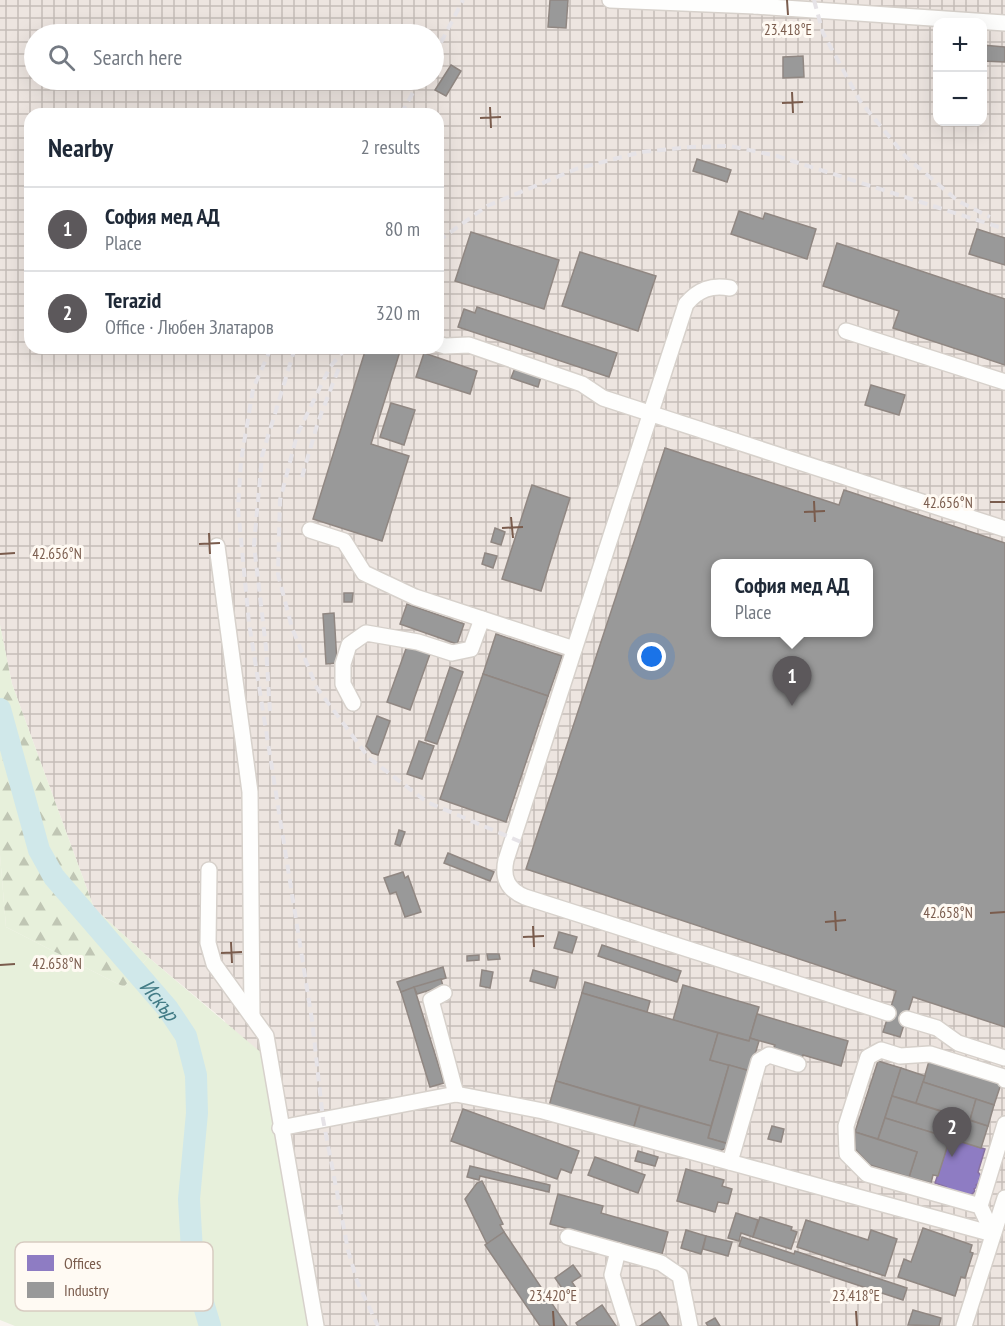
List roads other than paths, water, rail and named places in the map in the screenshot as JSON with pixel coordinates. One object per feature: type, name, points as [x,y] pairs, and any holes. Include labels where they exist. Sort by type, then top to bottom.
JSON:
[{"type":"street","points":[[610,0],[755,3],[1005,23]]},
{"type":"street","points":[[730,288],[717,286],[705,288],[694,294],[686,304],[506,860],[505,879],[516,894],[888,1013]]},
{"type":"street","points":[[846,331],[1005,382]]},
{"type":"street","points":[[444,346],[469,345],[582,384],[603,398],[1005,529]]},
{"type":"street","points":[[310,530],[344,541],[363,573],[415,597],[574,649]]},
{"type":"street","points":[[217,546],[250,792],[252,1016]]},
{"type":"street","points":[[353,703],[343,684],[343,664],[349,645],[366,633],[418,642],[452,653],[471,649],[482,619]]},
{"type":"street","points":[[209,870],[208,943],[214,964],[266,1036],[280,1128],[316,1326]]},
{"type":"street","points":[[444,993],[431,1000],[456,1094]]},
{"type":"street","points":[[907,1019],[937,1028],[958,1043],[1005,1058]]},
{"type":"street","points":[[980,1206],[867,1174],[847,1154],[846,1126],[868,1057],[881,1050],[900,1056],[930,1054],[1004,1077],[1005,1080]]},
{"type":"street","points":[[730,1162],[759,1061],[769,1055],[798,1064]]},
{"type":"street","points":[[280,1128],[456,1094],[543,1111],[993,1234]]},
{"type":"street","points":[[993,1234],[980,1206],[1005,1124]]},
{"type":"street","points":[[964,1326],[1005,1198]]},
{"type":"street","points":[[568,1237],[661,1263],[680,1276],[690,1326]]},
{"type":"street","points":[[618,1251],[612,1275],[628,1326]]},
{"type":"waterway","name":"Искър","points":[[0,709],[39,850],[54,877],[168,1009],[186,1036],[196,1075],[197,1113],[189,1199],[191,1242]]},
{"type":"waterway","name":"Искър","points":[[206,1311],[210,1326]]},
{"type":"railway","points":[[444,37],[463,0]]},
{"type":"railway","points":[[814,0],[823,33],[860,101],[906,157],[958,201],[990,217]]},
{"type":"railway","points":[[404,108],[414,90]]},
{"type":"railway","points":[[444,237],[487,206],[576,169],[641,152],[730,146],[777,156],[1005,229]]},
{"type":"railway","points":[[268,354],[253,389],[241,461],[238,508],[249,623],[312,1020],[323,1119],[348,1250],[357,1281],[378,1326]]},
{"type":"railway","points":[[270,711],[266,648],[254,545],[262,456],[293,354]]},
{"type":"railway","points":[[341,354],[330,367],[297,435],[280,500],[278,574],[292,628],[317,688],[369,758],[427,802],[521,842]]},
{"type":"railway","points":[[302,477],[318,422],[340,365]]},
{"type":"place","name":"София мед АД","points":[[792,706]]},
{"type":"place","name":"Terazid","points":[[952,1157]]}]
